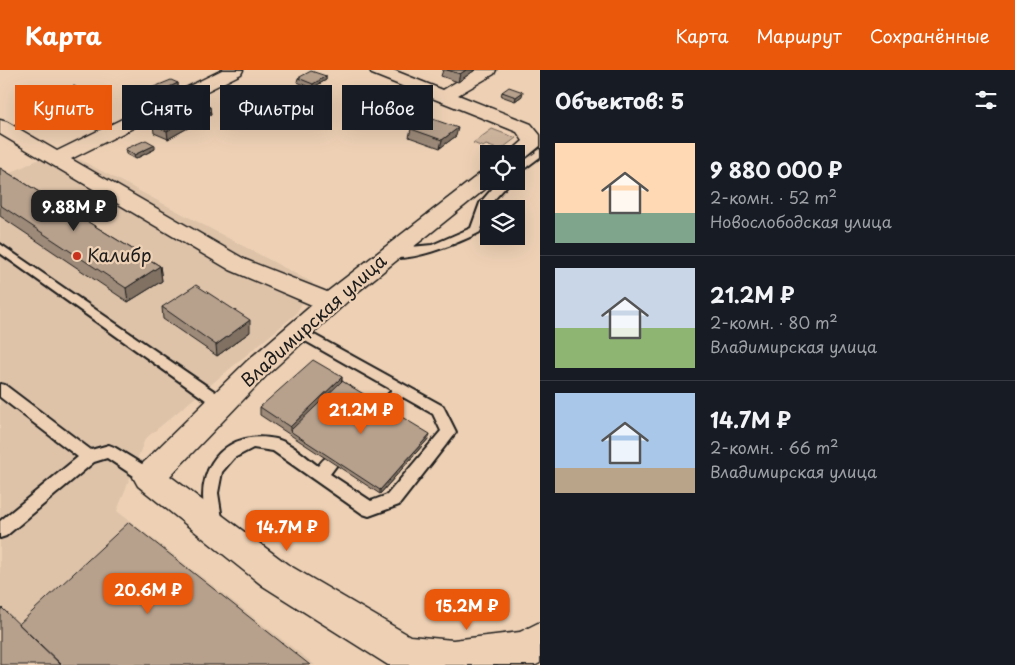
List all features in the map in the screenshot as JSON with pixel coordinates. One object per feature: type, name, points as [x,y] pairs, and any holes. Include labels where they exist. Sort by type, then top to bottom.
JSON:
[{"type":"street","points":[[56,159],[236,70]]},
{"type":"street","points":[[378,70],[443,97],[512,122],[529,132],[533,141],[525,150]]},
{"type":"street","points":[[443,97],[488,70]]},
{"type":"street","points":[[0,126],[238,265],[330,303]]},
{"type":"street","name":"Владимирская улица","points":[[149,477],[298,331],[390,252],[480,183]]},
{"type":"street","points":[[149,477],[275,575],[409,660],[453,659],[527,650],[540,640]]},
{"type":"lane","points":[[525,164],[540,152]]},
{"type":"lane","points":[[390,252],[411,253],[436,249],[454,243],[476,230],[479,212],[495,190]]},
{"type":"lane","points":[[0,248],[222,404]]},
{"type":"lane","points":[[216,530],[210,492],[216,469],[229,454],[251,442],[276,445],[369,509],[393,500],[449,432],[438,410],[298,331]]},
{"type":"lane","points":[[0,389],[89,457]]},
{"type":"lane","points":[[382,410],[401,390]]},
{"type":"lane","points":[[0,531],[89,457],[109,451],[149,477]]},
{"type":"lane","points":[[320,474],[331,462]]},
{"type":"shaded area","points":[[492,129],[516,138],[507,145],[480,146],[473,143]]},
{"type":"shaded area","points":[[60,149],[313,283],[296,314],[145,439],[117,511],[315,665],[0,665],[0,178]]},
{"type":"building","points":[[447,70],[466,70],[460,74]]},
{"type":"building","points":[[311,71],[326,76],[313,84],[298,78]]},
{"type":"building","points":[[171,80],[178,83],[174,85],[159,85]]},
{"type":"building","points":[[509,87],[523,92],[516,97],[502,92]]},
{"type":"building","points":[[433,119],[458,128],[442,140],[414,130],[433,130]]},
{"type":"building","points":[[146,140],[155,145],[134,155],[125,149]]},
{"type":"building","points":[[0,168],[160,266],[126,288],[0,205]]},
{"type":"building","points":[[196,285],[250,320],[216,345],[162,307]]},
{"type":"building","points":[[313,360],[342,377],[290,427],[260,407]]},
{"type":"building","points":[[342,381],[430,434],[380,490],[290,431]]},
{"type":"building","points":[[129,522],[310,665],[62,665],[19,624]]},
{"type":"building","points":[[2,608],[61,665],[0,665],[0,611]]},
{"type":"place","name":"Калибр","points":[[77,256]]}]
